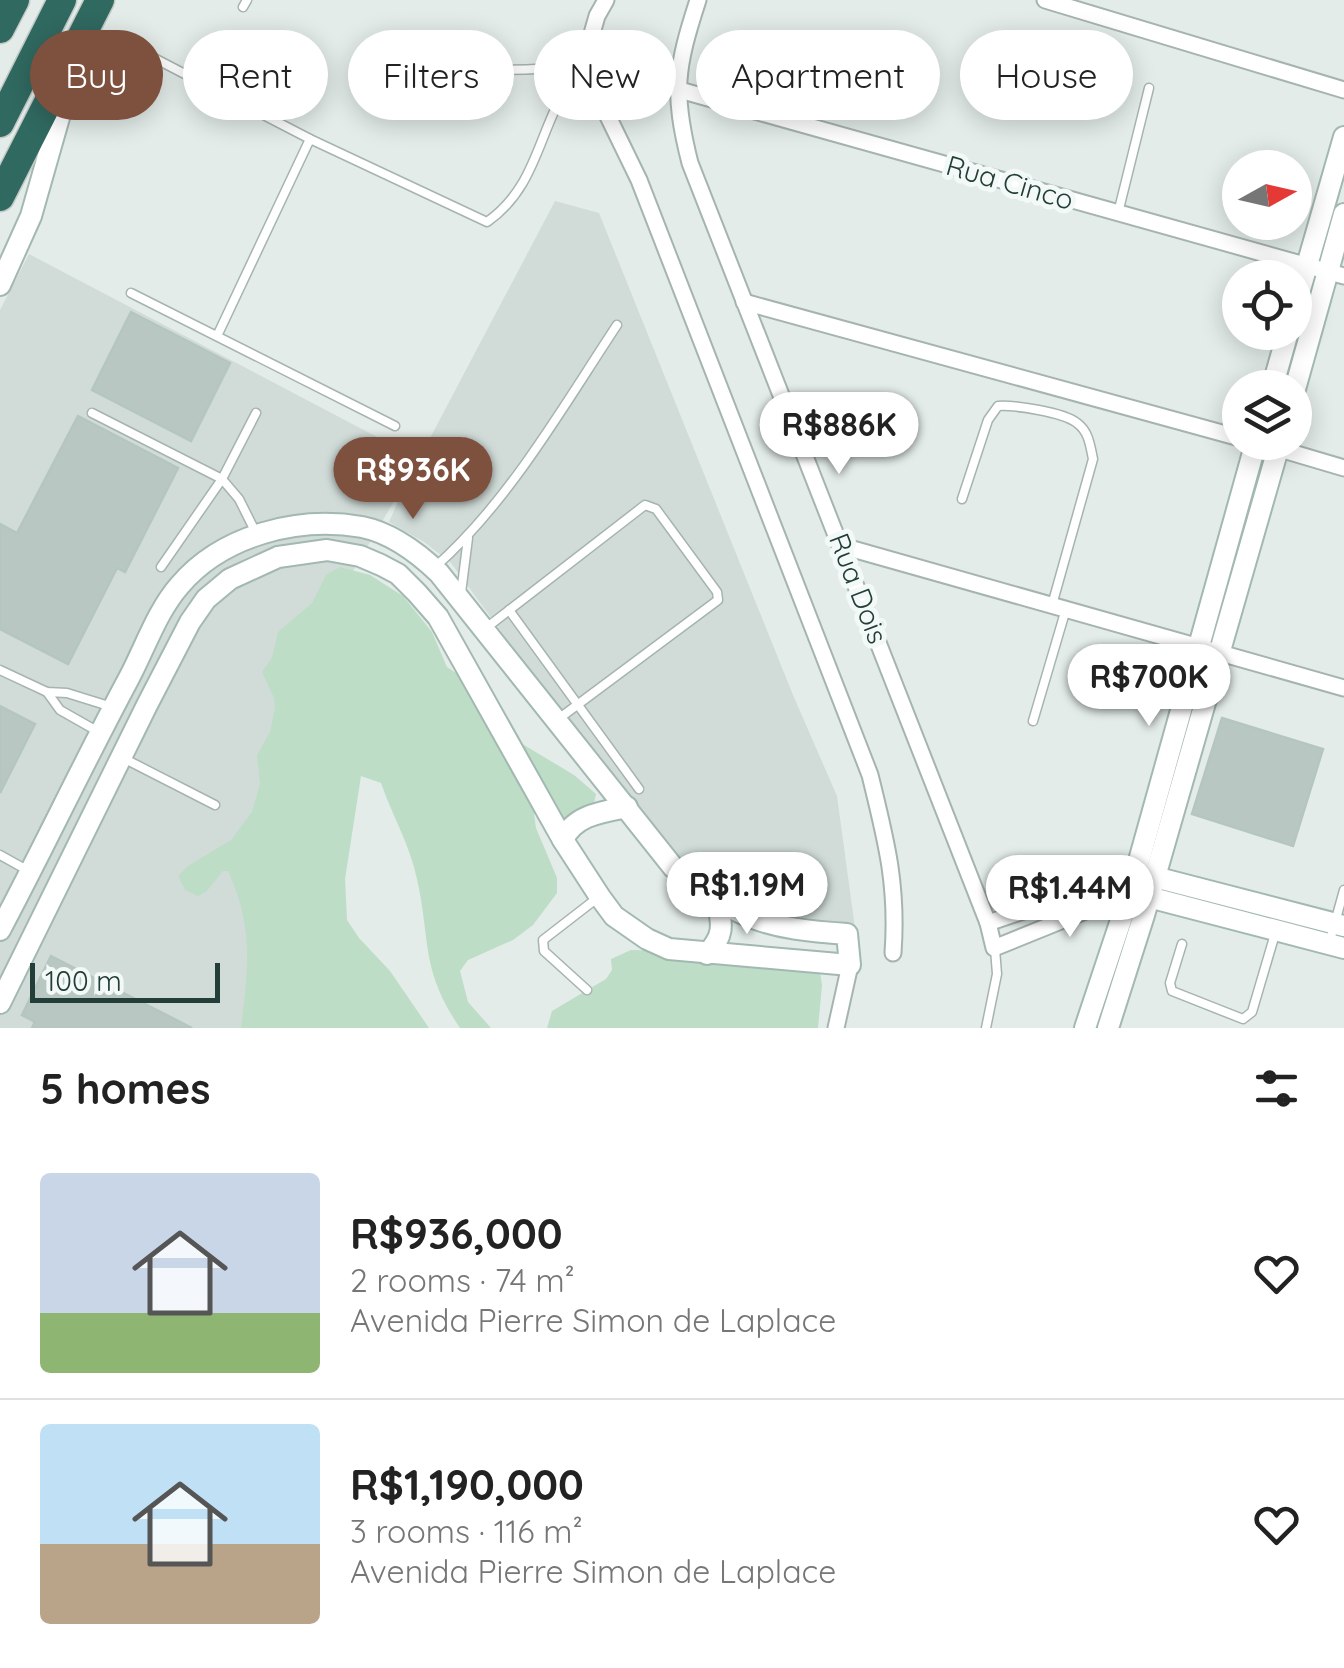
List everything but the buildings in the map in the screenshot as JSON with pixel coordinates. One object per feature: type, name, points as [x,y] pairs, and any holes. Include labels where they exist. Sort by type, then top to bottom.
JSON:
[{"type":"highway","points":[[0,29],[15,0]]},
{"type":"highway","points":[[0,123],[62,0]]},
{"type":"highway","points":[[84,30],[100,0]]},
{"type":"highway","points":[[0,197],[39,120]]},
{"type":"street","points":[[593,30],[606,0]]},
{"type":"street","name":"Rua Dois","points":[[698,0],[685,40],[676,89],[690,163],[988,923],[994,948]]},
{"type":"street","points":[[1045,0],[1344,90]]},
{"type":"street","name":"Rua Cinco","points":[[676,89],[1286,260]]},
{"type":"street","points":[[0,284],[39,192],[59,120]]},
{"type":"street","points":[[609,120],[639,180],[870,775],[889,850],[896,907],[893,953]]},
{"type":"street","points":[[1309,260],[1344,137]]},
{"type":"street","points":[[1302,370],[1336,274],[1344,214]]},
{"type":"street","points":[[744,302],[1222,433]]},
{"type":"street","points":[[1312,457],[1344,468]]},
{"type":"street","points":[[1108,1028],[1197,646],[1251,460]]},
{"type":"street","points":[[1085,1028],[1142,885],[1218,653],[1275,460]]},
{"type":"street","points":[[0,930],[99,732],[179,585],[214,555],[257,534],[306,525],[364,527],[391,537],[434,568],[486,628],[674,868],[736,914],[774,926],[847,934],[850,965],[836,1028]]},
{"type":"street","points":[[381,565],[391,537]]},
{"type":"street","points":[[842,546],[1344,688]]},
{"type":"street","points":[[0,1002],[121,757],[206,598],[230,578],[278,557],[327,550],[360,556],[398,574],[438,617],[562,840],[614,916],[647,940],[669,949],[850,965]]},
{"type":"street","points":[[562,840],[569,827],[589,816],[627,807]]},
{"type":"street","points":[[994,948],[1142,885]]},
{"type":"street","points":[[988,923],[1142,885],[1338,935]]},
{"type":"street","points":[[707,954],[720,941],[723,931],[717,902]]},
{"type":"street","points":[[1250,912],[1276,930],[1338,935]]},
{"type":"lane","points":[[163,63],[310,139],[487,222],[509,206],[527,179],[548,120]]},
{"type":"lane","points":[[1118,213],[1149,88]]},
{"type":"lane","points":[[218,334],[310,139]]},
{"type":"lane","points":[[130,293],[394,426]]},
{"type":"lane","points":[[434,568],[468,538],[545,433],[617,324]]},
{"type":"lane","points":[[962,500],[988,420],[998,406],[1014,405],[1075,421],[1089,437],[1093,459],[1033,721]]},
{"type":"lane","points":[[92,412],[222,479],[239,499],[257,534]]},
{"type":"lane","points":[[160,566],[222,479],[256,413]]},
{"type":"lane","points":[[486,628],[645,505],[656,509],[717,592],[718,600],[557,720]]},
{"type":"lane","points":[[461,598],[468,538]]},
{"type":"lane","points":[[509,610],[639,789]]},
{"type":"lane","points":[[517,668],[539,651]]},
{"type":"lane","points":[[0,670],[47,692],[67,693],[112,707]]},
{"type":"lane","points":[[47,692],[60,710],[99,732]]},
{"type":"lane","points":[[60,710],[67,693]]},
{"type":"lane","points":[[593,765],[612,751]]},
{"type":"lane","points":[[121,757],[214,805]]},
{"type":"lane","points":[[0,855],[31,872]]},
{"type":"lane","points":[[1338,935],[1344,890]]},
{"type":"lane","points":[[588,990],[544,952],[543,940],[600,897]]},
{"type":"lane","points":[[1182,944],[1170,983],[1172,991],[1242,1019],[1252,1012],[1276,930]]},
{"type":"lane","points":[[986,1028],[997,974],[994,948]]},
{"type":"shaded area","points":[[555,201],[599,213],[837,796],[855,928],[784,921],[705,890],[633,811],[451,563],[389,522],[410,474],[309,646],[274,1028],[0,1028],[0,310],[29,254],[419,459]]},
{"type":"green space","points":[[340,567],[370,575],[403,596],[432,632],[447,667],[467,674],[514,739],[574,775],[596,794],[593,807],[571,819],[558,821],[534,814],[557,878],[557,893],[533,925],[513,940],[468,960],[460,971],[468,1002],[491,1028],[460,1028],[438,989],[414,866],[381,783],[361,776],[345,879],[347,920],[390,971],[429,1028],[241,1028],[247,948],[242,911],[228,871],[223,871],[198,896],[185,890],[178,876],[231,840],[252,812],[260,784],[257,755],[270,732],[275,708],[262,672],[272,658],[278,632],[312,603],[326,575]]},
{"type":"green space","points":[[631,950],[701,952],[820,972],[818,1028],[547,1028],[552,1011],[606,979],[612,970],[611,959]]}]
